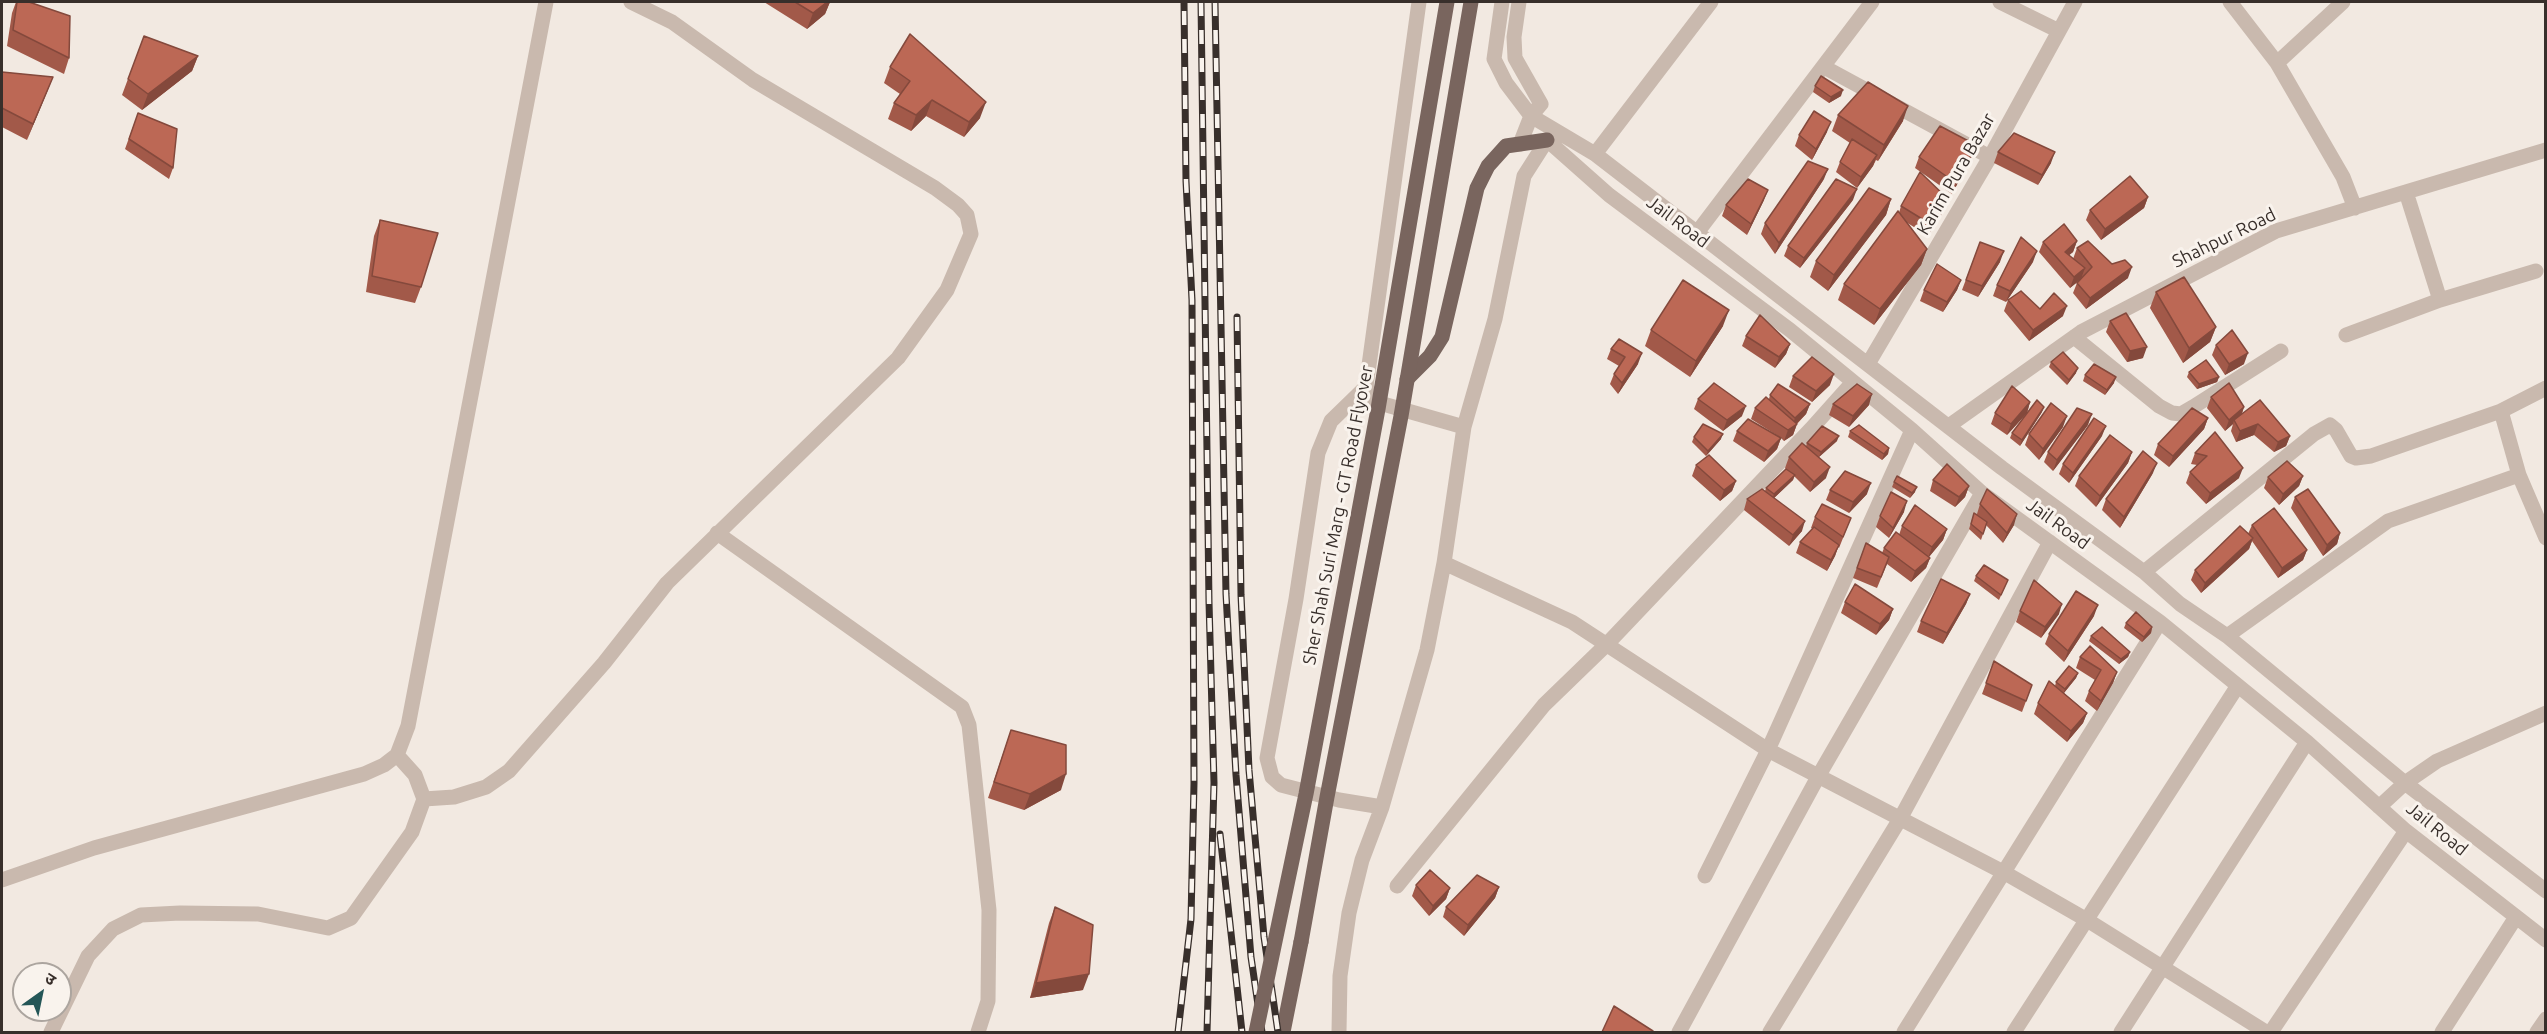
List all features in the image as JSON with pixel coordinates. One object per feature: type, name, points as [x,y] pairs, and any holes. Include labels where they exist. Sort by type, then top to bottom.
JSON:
[{"type":"main road","name":"Sher Shah Suri Marg - GT Road Flyover","points":[[1256,1032],[1306,794],[1376,421],[1447,2]]},
{"type":"main road","points":[[1283,1032],[1407,379],[1471,2]]},
{"type":"main road","points":[[1407,379],[1430,356],[1442,337],[1476,188],[1488,166],[1506,146],[1547,140]]},
{"type":"street","points":[[2,880],[94,848],[364,774],[384,765],[397,754],[405,739],[411,715],[546,2]]},
{"type":"street","points":[[424,799],[454,797],[486,787],[508,771],[604,663],[667,583],[837,420],[898,358],[947,290],[971,234],[971,224],[967,215],[958,205],[935,188],[753,81],[672,22],[631,2]]},
{"type":"street","points":[[1382,807],[1281,785],[1272,777],[1267,758],[1296,599],[1318,453],[1330,421],[1366,387],[1419,2]]},
{"type":"street","points":[[1502,2],[1494,59],[1506,83],[1531,116]]},
{"type":"street","points":[[1519,2],[1514,37],[1515,57],[1541,104],[1531,116],[1520,144]]},
{"type":"street","points":[[1595,154],[1711,2]]},
{"type":"street","points":[[1696,234],[1872,2]]},
{"type":"street","points":[[2000,2],[2059,32]]},
{"type":"street","name":"Karim Pura Bazar","points":[[1868,364],[1990,157],[2075,2]]},
{"type":"street","points":[[2229,2],[2277,63],[2343,177],[2355,208]]},
{"type":"street","points":[[2277,63],[2343,2]]},
{"type":"street","points":[[1824,67],[1990,157]]},
{"type":"street","name":"Jail Road","points":[[1531,116],[1595,154],[1696,234],[1950,425],[2012,475],[2144,572],[2180,604],[2227,636],[2405,783],[2546,891]]},
{"type":"street","points":[[1339,1032],[1340,976],[1349,913],[1362,860],[1382,807],[1427,650],[1444,563],[1464,427],[1495,319],[1524,176],[1547,140]]},
{"type":"street","name":"Jail Road","points":[[1547,140],[1609,195],[1790,330],[1912,430],[1982,493],[2160,622],[2307,742],[2406,831],[2546,940]]},
{"type":"street","name":"Shahpur Road","points":[[1950,425],[2074,337],[2276,231],[2546,150]]},
{"type":"street","points":[[2406,192],[2440,300]]},
{"type":"street","points":[[2346,335],[2440,300],[2536,272]]},
{"type":"street","points":[[2074,337],[2159,406],[2172,413],[2181,414],[2281,351]]},
{"type":"street","points":[[1397,886],[1544,705],[1607,644],[1853,382]]},
{"type":"street","points":[[1366,387],[1376,402],[1464,427]]},
{"type":"street","points":[[2144,572],[2314,434],[2327,426],[2332,426],[2336,430],[2348,452],[2356,458],[2371,456],[2501,411],[2546,388]]},
{"type":"street","points":[[2501,411],[2519,475],[2546,538]]},
{"type":"street","points":[[1705,876],[1768,750],[1912,430]]},
{"type":"street","points":[[2227,636],[2388,521],[2519,475]]},
{"type":"street","points":[[1679,1032],[1819,775],[1982,493]]},
{"type":"street","points":[[717,533],[962,707],[969,725],[989,910],[988,1000],[978,1032]]},
{"type":"street","points":[[1770,1032],[1900,819],[2050,542]]},
{"type":"street","points":[[1444,563],[1572,622],[1768,750],[2005,873],[2087,920],[2162,969],[2268,1032],[2406,831]]},
{"type":"street","points":[[1904,1032],[2160,622]]},
{"type":"street","points":[[2014,1032],[2238,687]]},
{"type":"street","points":[[2379,807],[2405,783],[2437,761],[2546,713]]},
{"type":"street","points":[[2121,1032],[2307,742]]},
{"type":"street","points":[[51,1032],[88,956],[113,929],[141,915],[258,914],[328,928],[351,918],[412,832],[424,799],[415,775],[397,754]]},
{"type":"street","points":[[2442,1032],[2516,917]]},
{"type":"street","points":[[2537,1032],[2546,1019]]},
{"type":"building","points":[[17,2],[29,2],[70,16],[69,58],[13,30]]},
{"type":"building","points":[[795,2],[827,2],[813,13]]},
{"type":"building","points":[[910,34],[986,102],[969,122],[932,100],[916,115],[894,103],[910,81],[890,67]]},
{"type":"building","points":[[144,36],[198,56],[148,94],[128,79]]},
{"type":"building","points":[[2,72],[53,77],[33,124],[2,108]]},
{"type":"building","points":[[1821,76],[1843,90],[1831,97],[1815,86]]},
{"type":"building","points":[[1868,82],[1908,106],[1884,145],[1838,115]]},
{"type":"building","points":[[1814,111],[1831,122],[1816,149],[1799,135]]},
{"type":"building","points":[[138,113],[177,129],[173,168],[129,139]]},
{"type":"building","points":[[1940,126],[1976,145],[1956,183],[1919,157]]},
{"type":"building","points":[[2014,133],[2055,152],[2042,175],[1998,152]]},
{"type":"building","points":[[1852,139],[1877,155],[1861,177],[1840,162]]},
{"type":"building","points":[[1808,161],[1828,169],[1779,243],[1765,223]]},
{"type":"building","points":[[1920,172],[1948,199],[1932,225],[1901,206]]},
{"type":"building","points":[[2130,176],[2148,197],[2105,229],[2090,210]]},
{"type":"building","points":[[1748,179],[1768,190],[1751,224],[1726,205]]},
{"type":"building","points":[[1836,179],[1857,189],[1804,258],[1788,246]]},
{"type":"building","points":[[1869,188],[1891,199],[1834,275],[1816,261]]},
{"type":"building","points":[[1898,211],[1927,249],[1880,309],[1844,284]]},
{"type":"building","points":[[380,220],[438,233],[421,287],[372,276]]},
{"type":"building","points":[[2064,224],[2077,241],[2065,252],[2085,268],[2074,277],[2043,242]]},
{"type":"building","points":[[2021,237],[2037,251],[2010,291],[1997,285]]},
{"type":"building","points":[[2088,241],[2112,264],[2125,260],[2132,267],[2090,298],[2077,283],[2092,267],[2077,248]]},
{"type":"building","points":[[1980,242],[2004,251],[1982,286],[1966,280]]},
{"type":"building","points":[[1937,264],[1961,280],[1947,302],[1924,290]]},
{"type":"building","points":[[2184,277],[2216,327],[2189,348],[2156,292]]},
{"type":"building","points":[[1683,280],[1729,310],[1696,361],[1651,330]]},
{"type":"building","points":[[2021,291],[2040,309],[2054,293],[2067,306],[2033,330],[2008,300]]},
{"type":"building","points":[[2126,313],[2147,347],[2130,351],[2110,321]]},
{"type":"building","points":[[1760,315],[1790,344],[1779,357],[1746,336]]},
{"type":"building","points":[[2232,330],[2248,353],[2229,364],[2216,345]]},
{"type":"building","points":[[1619,339],[1642,353],[1622,383],[1614,374],[1625,357],[1611,349]]},
{"type":"building","points":[[2063,352],[2078,368],[2069,380],[2051,362]]},
{"type":"building","points":[[1812,357],[1834,374],[1816,391],[1793,376]]},
{"type":"building","points":[[2206,360],[2219,377],[2199,384],[2189,372]]},
{"type":"building","points":[[2094,364],[2116,377],[2107,390],[2085,375]]},
{"type":"building","points":[[1714,383],[1746,406],[1727,420],[1698,399]]},
{"type":"building","points":[[2229,383],[2244,407],[2229,420],[2211,397]]},
{"type":"building","points":[[1778,384],[1810,404],[1795,418],[1770,395]]},
{"type":"building","points":[[1857,384],[1872,394],[1853,416],[1833,404]]},
{"type":"building","points":[[2012,386],[2030,402],[2011,424],[1995,413]]},
{"type":"building","points":[[1766,397],[1797,424],[1788,430],[1755,408]]},
{"type":"building","points":[[2037,400],[2044,407],[2022,440],[2012,433]]},
{"type":"building","points":[[2260,400],[2290,436],[2278,442],[2258,424],[2240,431],[2234,420]]},
{"type":"building","points":[[2051,403],[2067,416],[2043,449],[2029,434]]},
{"type":"building","points":[[2077,408],[2092,414],[2057,460],[2048,452]]},
{"type":"building","points":[[2192,408],[2208,418],[2173,456],[2158,444]]},
{"type":"building","points":[[2094,418],[2106,426],[2073,473],[2063,464]]},
{"type":"building","points":[[1748,419],[1781,438],[1768,451],[1737,431]]},
{"type":"building","points":[[1703,424],[1723,434],[1708,451],[1694,437]]},
{"type":"building","points":[[1859,425],[1889,448],[1884,454],[1850,431]]},
{"type":"building","points":[[1822,426],[1839,436],[1821,452],[1807,443]]},
{"type":"building","points":[[2215,432],[2243,468],[2210,493],[2190,472],[2207,456],[2195,453]]},
{"type":"building","points":[[2110,435],[2132,452],[2100,496],[2079,476]]},
{"type":"building","points":[[1802,443],[1830,467],[1814,482],[1789,457]]},
{"type":"building","points":[[2143,451],[2157,463],[2124,517],[2106,499]]},
{"type":"building","points":[[1709,455],[1736,481],[1724,490],[1696,465]]},
{"type":"building","points":[[2287,461],[2303,476],[2283,494],[2268,477]]},
{"type":"building","points":[[1947,464],[1969,486],[1959,497],[1933,480]]},
{"type":"building","points":[[1786,469],[1795,475],[1774,494],[1766,488]]},
{"type":"building","points":[[1845,471],[1871,483],[1853,502],[1830,490]]},
{"type":"building","points":[[1897,476],[1917,487],[1912,493],[1894,482]]},
{"type":"building","points":[[1762,489],[1805,521],[1793,535],[1747,499]]},
{"type":"building","points":[[1987,489],[2017,514],[2007,533],[1980,504]]},
{"type":"building","points":[[2308,489],[2340,533],[2327,545],[2295,497]]},
{"type":"building","points":[[1891,492],[1907,501],[1893,528],[1880,516]]},
{"type":"building","points":[[1822,504],[1851,518],[1843,537],[1815,517]]},
{"type":"building","points":[[1915,505],[1947,529],[1932,547],[1902,526]]},
{"type":"building","points":[[2274,508],[2307,550],[2282,568],[2252,525]]},
{"type":"building","points":[[1974,513],[1987,522],[1983,534],[1971,524]]},
{"type":"building","points":[[2240,526],[2253,538],[2205,583],[2195,570]]},
{"type":"building","points":[[1814,527],[1839,545],[1831,560],[1800,542]]},
{"type":"building","points":[[1896,532],[1930,558],[1915,571],[1884,548]]},
{"type":"building","points":[[1866,543],[1889,557],[1881,577],[1857,568]]},
{"type":"building","points":[[1984,565],[2008,580],[2001,595],[1976,576]]},
{"type":"building","points":[[1941,579],[1970,594],[1947,633],[1921,621]]},
{"type":"building","points":[[2034,580],[2062,604],[2045,627],[2020,611]]},
{"type":"building","points":[[1855,584],[1893,609],[1880,624],[1845,602]]},
{"type":"building","points":[[2076,591],[2098,605],[2068,651],[2049,634]]},
{"type":"building","points":[[2136,612],[2152,627],[2144,637],[2126,623]]},
{"type":"building","points":[[2102,627],[2130,652],[2121,659],[2091,636]]},
{"type":"building","points":[[2090,646],[2117,672],[2101,701],[2089,691],[2101,670],[2080,657]]},
{"type":"building","points":[[1994,661],[2032,685],[2026,701],[1986,683]]},
{"type":"building","points":[[2069,666],[2078,673],[2065,689],[2056,682]]},
{"type":"building","points":[[2049,681],[2087,713],[2071,731],[2038,703]]},
{"type":"building","points":[[1011,730],[1066,745],[1066,774],[1030,794],[994,782]]},
{"type":"building","points":[[1430,870],[1450,888],[1433,906],[1416,885]]},
{"type":"building","points":[[1477,875],[1499,887],[1468,925],[1446,907]]},
{"type":"building","points":[[1055,907],[1093,925],[1089,974],[1036,983]]},
{"type":"building","points":[[1614,1006],[1653,1031],[1602,1032]]},
{"type":"railway","points":[[1178,1032],[1191,919],[1194,783],[1192,300],[1186,181],[1184,2]]},
{"type":"railway","points":[[1201,2],[1209,602],[1214,783],[1207,1032]]},
{"type":"railway","points":[[1215,2],[1226,594],[1236,775],[1251,957],[1262,1032]]},
{"type":"railway","points":[[1237,317],[1241,595],[1249,770],[1264,937],[1278,1032]]},
{"type":"railway","points":[[1220,834],[1242,1032]]}]
